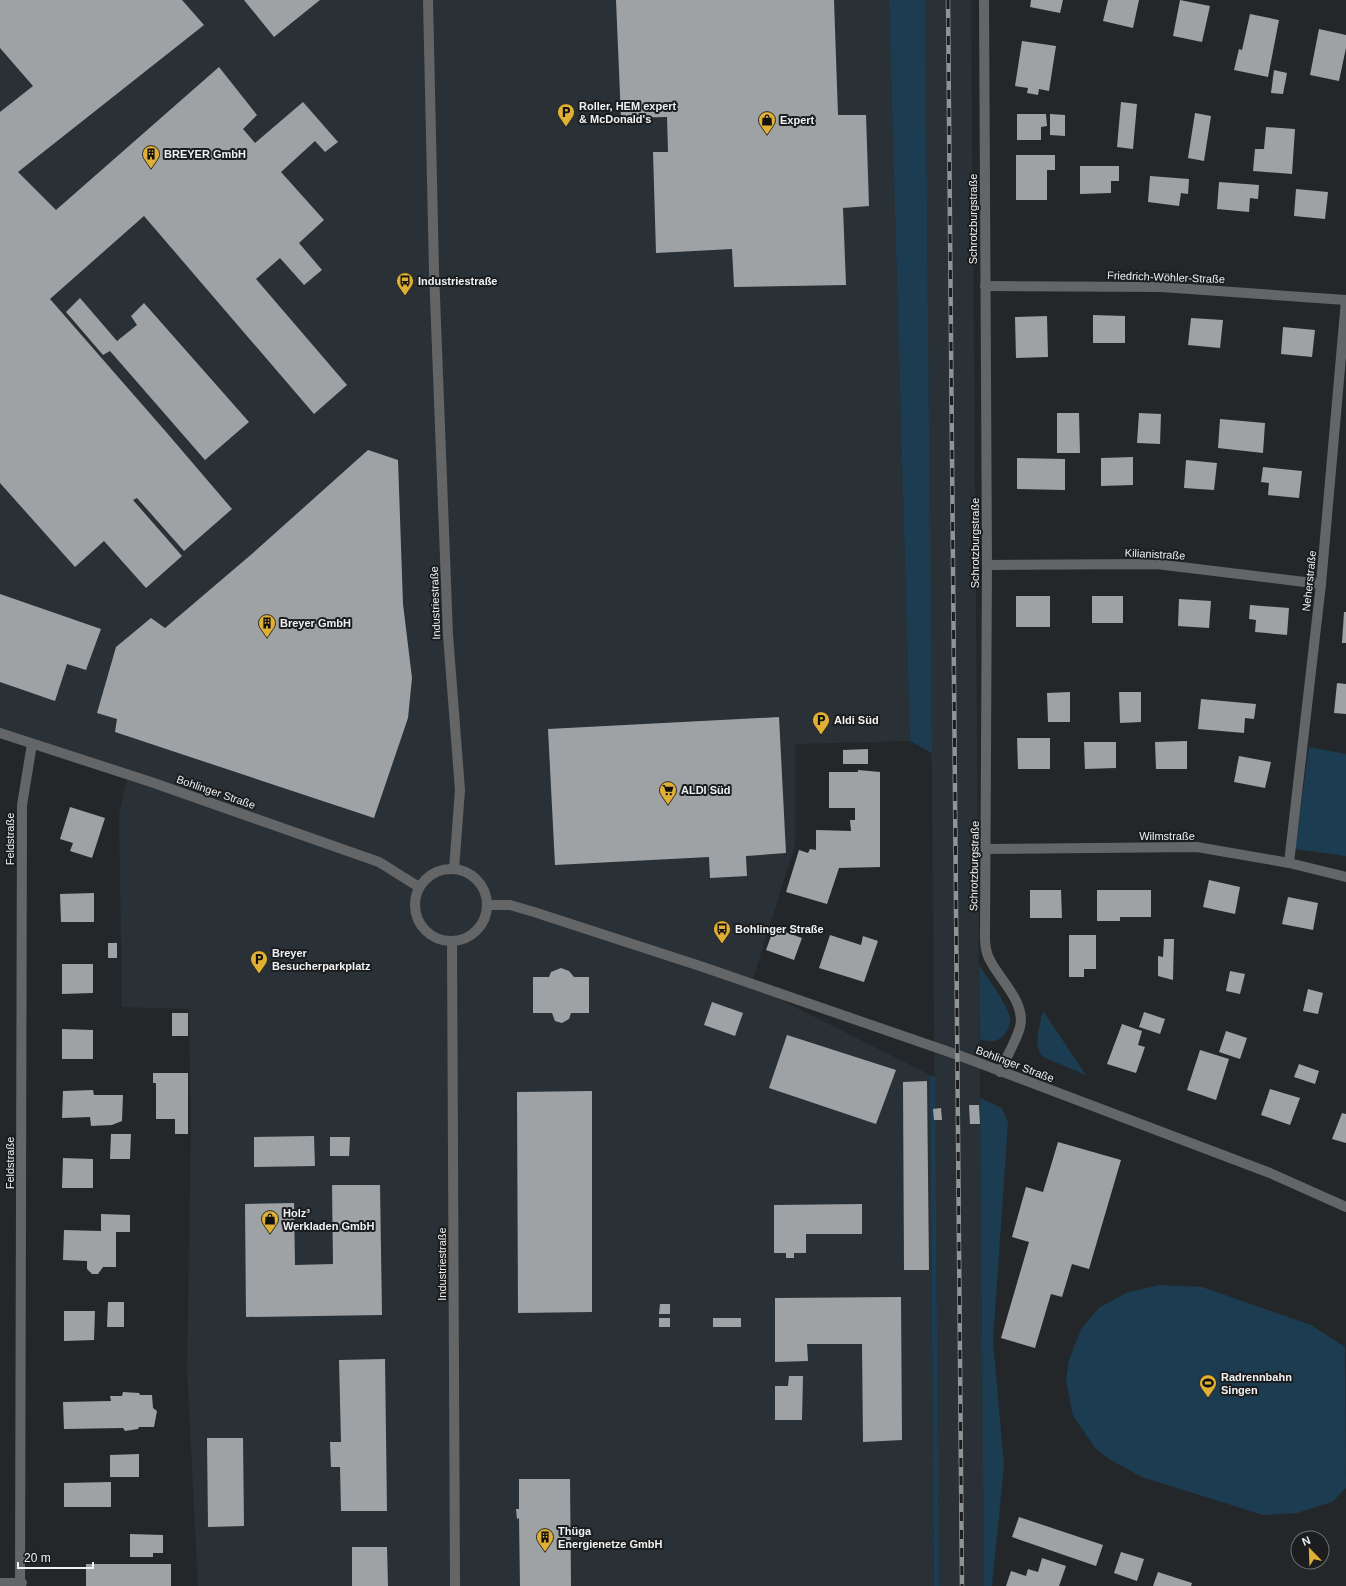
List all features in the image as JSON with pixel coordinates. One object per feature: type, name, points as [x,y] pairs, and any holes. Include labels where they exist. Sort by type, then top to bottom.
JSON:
[{"type":"street","name":"Industriestraße","points":[[428,0],[434,271],[448,635],[460,790],[454,869]]},
{"type":"street","name":"Schrotzburgstraße","points":[[984,0],[987,565],[986,949],[990,961],[1018,1004],[1021,1016],[1020,1026],[1000,1072]]},
{"type":"street","name":"Friedrich-Wöhler-Straße","points":[[985,286],[1161,287],[1346,300]]},
{"type":"street","name":"Neherstraße","points":[[1289,863],[1322,584],[1346,300]]},
{"type":"street","name":"Kilianistraße","points":[[987,565],[1156,564],[1322,584]]},
{"type":"street","name":"Bohlinger Straße","points":[[0,733],[151,782],[380,862],[420,887]]},
{"type":"street","name":"Feldstraße","points":[[22,1585],[22,805],[32,744]]},
{"type":"street","name":"Wilmstraße","points":[[986,849],[1197,847],[1289,863],[1346,877]]},
{"type":"street","points":[[454,869],[473,876],[480,883],[485,892],[487,905],[483,922],[477,931],[468,937],[452,942],[436,938],[426,931],[419,922],[415,904],[420,887],[434,873],[454,869]]},
{"type":"street","name":"Bohlinger Straße","points":[[487,905],[510,905],[542,914],[944,1050],[1270,1173],[1346,1207]]},
{"type":"street","name":"Industriestraße","points":[[452,942],[455,1586]]},
{"type":"street","points":[[0,1582],[22,1585]]},
{"type":"shaded area","points":[[0,0],[889,0],[910,741],[795,744],[795,845],[751,985],[930,1075],[934,1586],[198,1586],[187,1369],[191,1130],[189,1009],[122,1007],[119,814],[128,775],[0,733]]},
{"type":"shaded area","points":[[889,0],[925,0],[932,753],[910,741]]},
{"type":"shaded area","points":[[925,0],[971,0],[984,1586],[939,1586]]},
{"type":"shaded area","points":[[1309,747],[1346,754],[1346,856],[1295,849]]},
{"type":"shaded area","points":[[979,965],[1002,1000],[1009,1014],[1010,1021],[1007,1030],[995,1041],[980,1039]]},
{"type":"shaded area","points":[[1043,1011],[1086,1075],[1043,1057],[1037,1041]]},
{"type":"shaded area","points":[[930,1075],[935,1077],[939,1586],[934,1586]]},
{"type":"shaded area","points":[[980,1098],[1002,1108],[1008,1123],[993,1341],[1004,1466],[992,1586],[984,1586]]},
{"type":"shaded area","name":"Radrennbahn Singen","points":[[1159,1285],[1202,1287],[1311,1325],[1345,1347],[1346,1488],[1332,1502],[1297,1513],[1263,1515],[1142,1477],[1109,1459],[1096,1449],[1073,1416],[1066,1380],[1069,1360],[1081,1329],[1100,1307],[1126,1293]]},
{"type":"building","points":[[0,0],[182,0],[204,25],[18,172],[56,210],[219,67],[257,115],[243,129],[255,143],[303,102],[338,142],[325,152],[315,141],[281,172],[324,220],[299,243],[322,270],[304,285],[280,258],[256,279],[347,385],[314,414],[144,216],[50,299],[232,509],[184,551],[137,498],[133,500],[182,556],[146,588],[104,541],[75,567],[0,483],[0,112],[33,86],[0,48]]},
{"type":"building","points":[[244,0],[320,0],[274,37]]},
{"type":"building","name":"Expert","points":[[616,0],[834,0],[838,115],[866,115],[869,206],[843,208],[846,285],[734,287],[732,249],[656,253],[653,152],[668,152],[667,117],[621,118]]},
{"type":"building","points":[[1031,0],[1063,0],[1060,13],[1030,7]]},
{"type":"building","points":[[1108,0],[1139,0],[1133,28],[1103,21]]},
{"type":"building","points":[[1180,0],[1210,6],[1202,42],[1173,36]]},
{"type":"building","points":[[1250,14],[1279,20],[1268,77],[1234,70],[1239,49],[1242,50]]},
{"type":"building","points":[[1319,29],[1346,35],[1346,48],[1339,81],[1310,75]]},
{"type":"building","points":[[1022,41],[1056,46],[1049,91],[1039,89],[1038,95],[1027,93],[1028,88],[1015,86]]},
{"type":"building","points":[[1274,70],[1287,73],[1283,94],[1271,93]]},
{"type":"building","points":[[1121,102],[1137,104],[1133,149],[1117,147]]},
{"type":"building","points":[[1195,113],[1211,116],[1204,161],[1188,158]]},
{"type":"building","points":[[1017,114],[1046,114],[1047,126],[1041,127],[1041,140],[1017,140]]},
{"type":"building","points":[[1050,114],[1065,115],[1065,136],[1050,135]]},
{"type":"building","points":[[1266,127],[1295,129],[1292,174],[1253,171],[1255,149],[1264,149]]},
{"type":"building","points":[[1016,155],[1055,155],[1055,170],[1047,170],[1047,200],[1016,200]]},
{"type":"building","points":[[1080,166],[1119,166],[1119,181],[1111,181],[1111,193],[1080,194]]},
{"type":"building","points":[[1150,176],[1189,179],[1188,194],[1181,193],[1179,206],[1148,202]]},
{"type":"building","points":[[1219,182],[1259,185],[1258,199],[1250,198],[1249,212],[1217,209]]},
{"type":"building","points":[[1296,189],[1328,192],[1325,219],[1294,216]]},
{"type":"building","points":[[80,298],[117,341],[137,325],[131,316],[144,303],[249,422],[205,460],[110,351],[103,355],[66,312]]},
{"type":"building","points":[[1093,315],[1125,316],[1125,343],[1093,343]]},
{"type":"building","points":[[1047,316],[1048,357],[1016,358],[1015,317]]},
{"type":"building","points":[[1191,318],[1223,320],[1220,348],[1188,345]]},
{"type":"building","points":[[1283,327],[1315,330],[1312,357],[1281,354]]},
{"type":"building","points":[[1057,413],[1079,413],[1080,453],[1057,453]]},
{"type":"building","points":[[1139,413],[1161,414],[1160,444],[1137,443]]},
{"type":"building","points":[[1220,419],[1265,423],[1263,453],[1218,448]]},
{"type":"building","name":"Breyer GmbH","points":[[368,450],[398,460],[403,604],[412,678],[408,718],[374,818],[115,732],[117,719],[97,713],[116,647],[151,618],[165,628],[253,553]]},
{"type":"building","points":[[1133,457],[1133,485],[1101,486],[1101,458]]},
{"type":"building","points":[[1017,458],[1065,459],[1065,490],[1017,489]]},
{"type":"building","points":[[1186,460],[1217,463],[1214,490],[1184,488]]},
{"type":"building","points":[[1263,467],[1302,471],[1299,498],[1268,495],[1269,483],[1261,482]]},
{"type":"building","points":[[0,594],[101,629],[86,670],[67,664],[55,701],[0,682]]},
{"type":"building","points":[[1016,596],[1050,596],[1050,627],[1016,627]]},
{"type":"building","points":[[1092,596],[1123,596],[1123,623],[1092,623]]},
{"type":"building","points":[[1179,599],[1211,601],[1209,628],[1178,626]]},
{"type":"building","points":[[1250,605],[1289,608],[1287,635],[1255,632],[1256,620],[1249,619]]},
{"type":"building","points":[[1344,612],[1346,612],[1346,643],[1342,643]]},
{"type":"building","points":[[1337,683],[1346,684],[1346,714],[1334,713]]},
{"type":"building","points":[[1070,692],[1070,722],[1048,722],[1047,693]]},
{"type":"building","points":[[1119,692],[1141,692],[1141,722],[1120,723]]},
{"type":"building","points":[[1201,699],[1256,704],[1254,719],[1245,718],[1244,733],[1198,729]]},
{"type":"building","name":"ALDI Süd","points":[[779,717],[786,853],[746,856],[747,876],[710,878],[709,857],[555,865],[548,729]]},
{"type":"building","points":[[1017,738],[1050,738],[1050,769],[1018,769]]},
{"type":"building","points":[[1187,741],[1187,769],[1156,769],[1155,742]]},
{"type":"building","points":[[1084,742],[1116,742],[1116,768],[1085,769]]},
{"type":"building","points":[[868,749],[868,764],[843,764],[843,750]]},
{"type":"building","points":[[1239,756],[1271,762],[1265,788],[1234,782]]},
{"type":"building","points":[[858,770],[880,772],[880,867],[839,868],[827,904],[786,892],[799,850],[808,853],[810,849],[816,850],[816,830],[851,831],[850,820],[855,820],[855,808],[829,808],[829,772],[858,772]]},
{"type":"building","points":[[70,807],[105,818],[92,858],[70,851],[73,843],[60,839]]},
{"type":"building","points":[[1209,880],[1240,887],[1235,914],[1203,907]]},
{"type":"building","points":[[1030,890],[1061,890],[1062,918],[1030,918]]},
{"type":"building","points":[[1097,890],[1151,890],[1151,917],[1120,917],[1120,921],[1097,921]]},
{"type":"building","points":[[94,893],[94,922],[61,922],[60,894]]},
{"type":"building","points":[[1288,897],[1318,903],[1313,930],[1282,924]]},
{"type":"building","points":[[774,928],[802,938],[794,960],[766,950]]},
{"type":"building","points":[[830,935],[861,945],[863,936],[878,941],[864,982],[819,968]]},
{"type":"building","points":[[1069,935],[1096,935],[1096,969],[1084,969],[1084,977],[1069,977]]},
{"type":"building","points":[[1164,939],[1174,939],[1173,980],[1158,976],[1158,956],[1163,957]]},
{"type":"building","points":[[108,943],[117,943],[117,958],[108,958]]},
{"type":"building","points":[[62,964],[93,964],[93,993],[62,994]]},
{"type":"building","points":[[561,968],[569,971],[574,977],[589,977],[589,1013],[571,1013],[569,1019],[562,1023],[555,1021],[552,1013],[533,1013],[533,977],[549,977],[551,972]]},
{"type":"building","points":[[1230,971],[1245,974],[1240,994],[1226,991]]},
{"type":"building","points":[[1308,989],[1323,993],[1318,1014],[1303,1011]]},
{"type":"building","points":[[712,1002],[743,1013],[735,1036],[704,1025]]},
{"type":"building","points":[[1144,1012],[1165,1019],[1160,1034],[1139,1027]]},
{"type":"building","points":[[172,1013],[188,1013],[188,1036],[172,1036]]},
{"type":"building","points":[[1122,1024],[1142,1031],[1138,1045],[1145,1047],[1136,1073],[1107,1064]]},
{"type":"building","points":[[62,1029],[93,1030],[93,1059],[62,1059]]},
{"type":"building","points":[[1226,1031],[1247,1038],[1240,1059],[1219,1052]]},
{"type":"building","points":[[787,1035],[896,1070],[876,1124],[769,1088]]},
{"type":"building","points":[[1200,1050],[1229,1059],[1216,1100],[1187,1090]]},
{"type":"building","points":[[1299,1064],[1319,1071],[1315,1084],[1294,1077]]},
{"type":"building","points":[[153,1073],[188,1073],[188,1134],[175,1134],[175,1119],[156,1119],[156,1083],[153,1083]]},
{"type":"building","points":[[927,1081],[929,1270],[904,1270],[903,1082]]},
{"type":"building","points":[[1270,1089],[1300,1098],[1290,1125],[1261,1115]]},
{"type":"building","points":[[93,1090],[94,1095],[123,1095],[122,1121],[112,1125],[91,1126],[90,1117],[62,1118],[63,1091]]},
{"type":"building","points":[[592,1091],[592,1312],[518,1313],[517,1092]]},
{"type":"building","points":[[969,1105],[979,1105],[980,1124],[970,1124]]},
{"type":"building","points":[[941,1108],[942,1120],[934,1120],[933,1109]]},
{"type":"building","points":[[1342,1113],[1346,1114],[1346,1143],[1332,1139]]},
{"type":"building","points":[[111,1134],[131,1134],[130,1159],[110,1159]]},
{"type":"building","points":[[314,1136],[315,1166],[254,1167],[254,1137]]},
{"type":"building","points":[[330,1137],[350,1137],[349,1156],[330,1156]]},
{"type":"building","points":[[1058,1142],[1121,1160],[1089,1269],[1072,1264],[1062,1297],[1051,1294],[1035,1348],[1001,1338],[1029,1242],[1012,1237],[1026,1187],[1043,1192]]},
{"type":"building","points":[[63,1158],[93,1159],[93,1188],[62,1188]]},
{"type":"building","name":"Holz³ Werkladen GmbH","points":[[332,1185],[380,1185],[382,1315],[246,1317],[245,1204],[294,1203],[295,1265],[333,1264]]},
{"type":"building","points":[[862,1204],[862,1234],[806,1234],[806,1253],[794,1253],[794,1258],[786,1258],[786,1253],[774,1253],[774,1205]]},
{"type":"building","points":[[101,1214],[130,1215],[130,1232],[116,1232],[116,1267],[103,1267],[98,1274],[92,1274],[87,1269],[87,1261],[63,1260],[64,1230],[101,1231]]},
{"type":"building","points":[[901,1297],[902,1440],[863,1442],[862,1344],[807,1344],[808,1361],[775,1362],[775,1298]]},
{"type":"building","points":[[108,1302],[124,1302],[124,1327],[107,1327]]},
{"type":"building","points":[[660,1304],[670,1304],[670,1314],[659,1314]]},
{"type":"building","points":[[64,1311],[95,1311],[94,1340],[64,1341]]},
{"type":"building","points":[[659,1318],[670,1318],[670,1327],[659,1327]]},
{"type":"building","points":[[713,1318],[741,1318],[741,1327],[713,1327]]},
{"type":"building","points":[[385,1359],[387,1511],[341,1511],[340,1467],[331,1467],[330,1442],[341,1442],[339,1360]]},
{"type":"building","points":[[789,1376],[803,1376],[802,1420],[775,1420],[775,1386],[788,1386]]},
{"type":"building","points":[[123,1392],[139,1393],[140,1395],[152,1395],[153,1408],[157,1411],[154,1427],[139,1427],[138,1429],[125,1431],[123,1428],[64,1429],[63,1402],[111,1401],[110,1396],[122,1396]]},
{"type":"building","points":[[207,1438],[243,1438],[244,1526],[208,1527]]},
{"type":"building","points":[[139,1454],[139,1477],[110,1477],[110,1455]]},
{"type":"building","name":"Thüga Energienetze GmbH","points":[[519,1479],[570,1479],[571,1586],[520,1586],[519,1518],[517,1519],[516,1509],[519,1509]]},
{"type":"building","points":[[111,1482],[111,1507],[64,1507],[64,1483]]},
{"type":"building","points":[[1019,1517],[1103,1545],[1096,1566],[1012,1537]]},
{"type":"building","points":[[130,1534],[163,1535],[163,1553],[153,1553],[153,1557],[130,1557]]},
{"type":"building","points":[[352,1547],[387,1547],[388,1586],[352,1586]]},
{"type":"building","points":[[1121,1552],[1144,1559],[1137,1581],[1114,1573]]},
{"type":"building","points":[[1042,1558],[1066,1566],[1059,1586],[1006,1586],[1011,1571],[1026,1576],[1028,1569],[1038,1572]]},
{"type":"building","points":[[86,1564],[171,1564],[171,1586],[86,1586]]},
{"type":"building","points":[[1158,1572],[1192,1583],[1191,1586],[1153,1586]]},
{"type":"railway","points":[[948,0],[962,1586]]},
{"type":"place","name":"Roller, HEM expert & McDonald's","points":[[566,127]]},
{"type":"place","name":"Expert","points":[[767,135]]},
{"type":"place","name":"BREYER GmbH","points":[[151,169]]},
{"type":"place","name":"Industriestraße","points":[[405,296]]},
{"type":"place","name":"Breyer GmbH","points":[[267,638]]},
{"type":"place","name":"Aldi Süd","points":[[821,735]]},
{"type":"place","name":"ALDI Süd","points":[[668,805]]},
{"type":"place","name":"Bohlinger Straße","points":[[722,944]]},
{"type":"place","name":"Breyer Besucherparkplatz","points":[[259,974]]},
{"type":"place","name":"Holz³ Werkladen GmbH","points":[[270,1234]]},
{"type":"place","name":"Radrennbahn Singen","points":[[1208,1398]]},
{"type":"place","name":"Thüga Energienetze GmbH","points":[[545,1552]]}]
